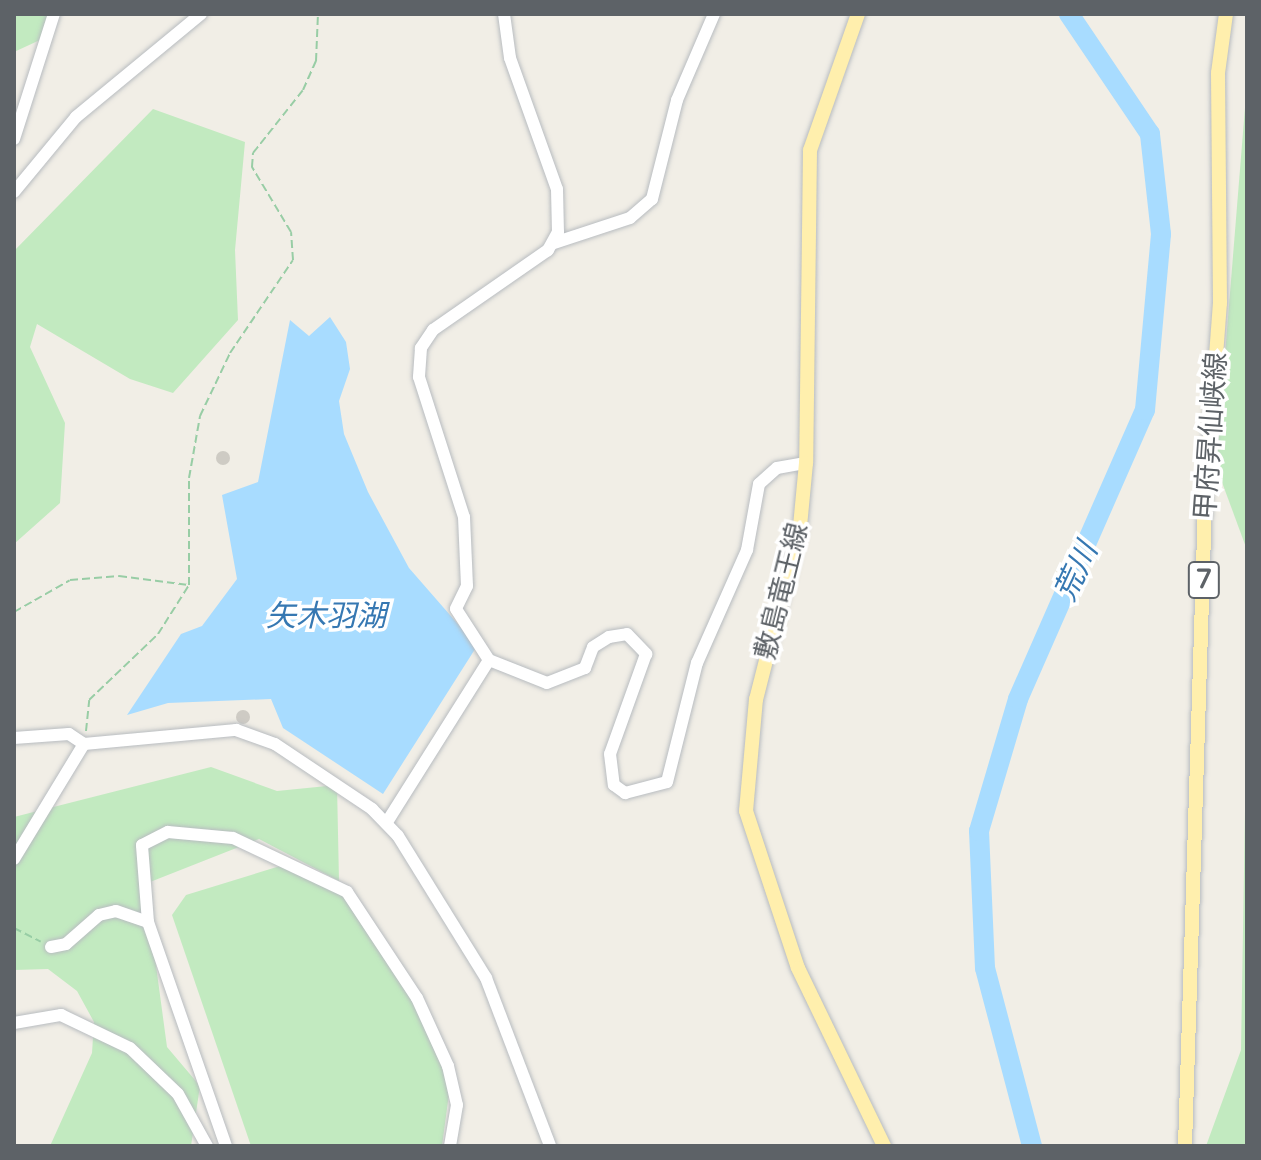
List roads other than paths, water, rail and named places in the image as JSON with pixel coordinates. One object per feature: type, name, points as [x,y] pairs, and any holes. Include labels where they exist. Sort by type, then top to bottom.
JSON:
[{"type":"main road","name":"敷島竜王線","points":[[858,14],[808,165],[806,463],[800,527],[756,699],[746,811],[765,886],[798,968],[884,1146]]},
{"type":"main road","name":"甲府昇仙峡線","points":[[1185,1146],[1205,502],[1220,303],[1218,73],[1226,14]]},
{"type":"street","points":[[14,139],[54,14]]},
{"type":"street","points":[[14,192],[76,117],[201,14]]},
{"type":"street","points":[[504,14],[510,58],[561,205],[554,243]]},
{"type":"street","points":[[714,14],[677,100],[652,199],[630,218],[554,243],[433,330],[418,356],[464,517],[467,586],[456,609],[489,660],[547,683],[585,668],[593,647],[609,637],[627,634],[639,643],[646,654],[643,670],[609,770],[625,793],[656,790],[672,765],[697,663],[747,550],[759,484],[777,468],[806,463]]},
{"type":"street","points":[[387,822],[489,660]]},
{"type":"street","points":[[14,738],[69,734],[84,744],[252,734],[387,822],[486,978],[550,1146]]},
{"type":"street","points":[[14,859],[84,744]]},
{"type":"street","points":[[226,1146],[148,922],[142,845],[168,832],[233,838],[335,883],[417,998],[448,1066],[457,1105],[450,1146]]},
{"type":"street","points":[[51,947],[66,944],[99,915],[116,911],[148,922]]},
{"type":"street","points":[[14,1023],[61,1015],[130,1048],[178,1094],[207,1146]]},
{"type":"water","name":"矢木羽湖","points":[[330,317],[346,342],[350,369],[339,401],[344,434],[368,492],[409,568],[477,646],[383,794],[283,728],[271,699],[168,703],[127,715],[181,634],[202,626],[237,579],[222,495],[258,482],[290,320],[309,336]]},
{"type":"waterway","name":"荒川","points":[[1032,1146],[985,968],[979,831],[1018,699],[1145,410],[1161,234],[1150,134],[1069,14]]}]
